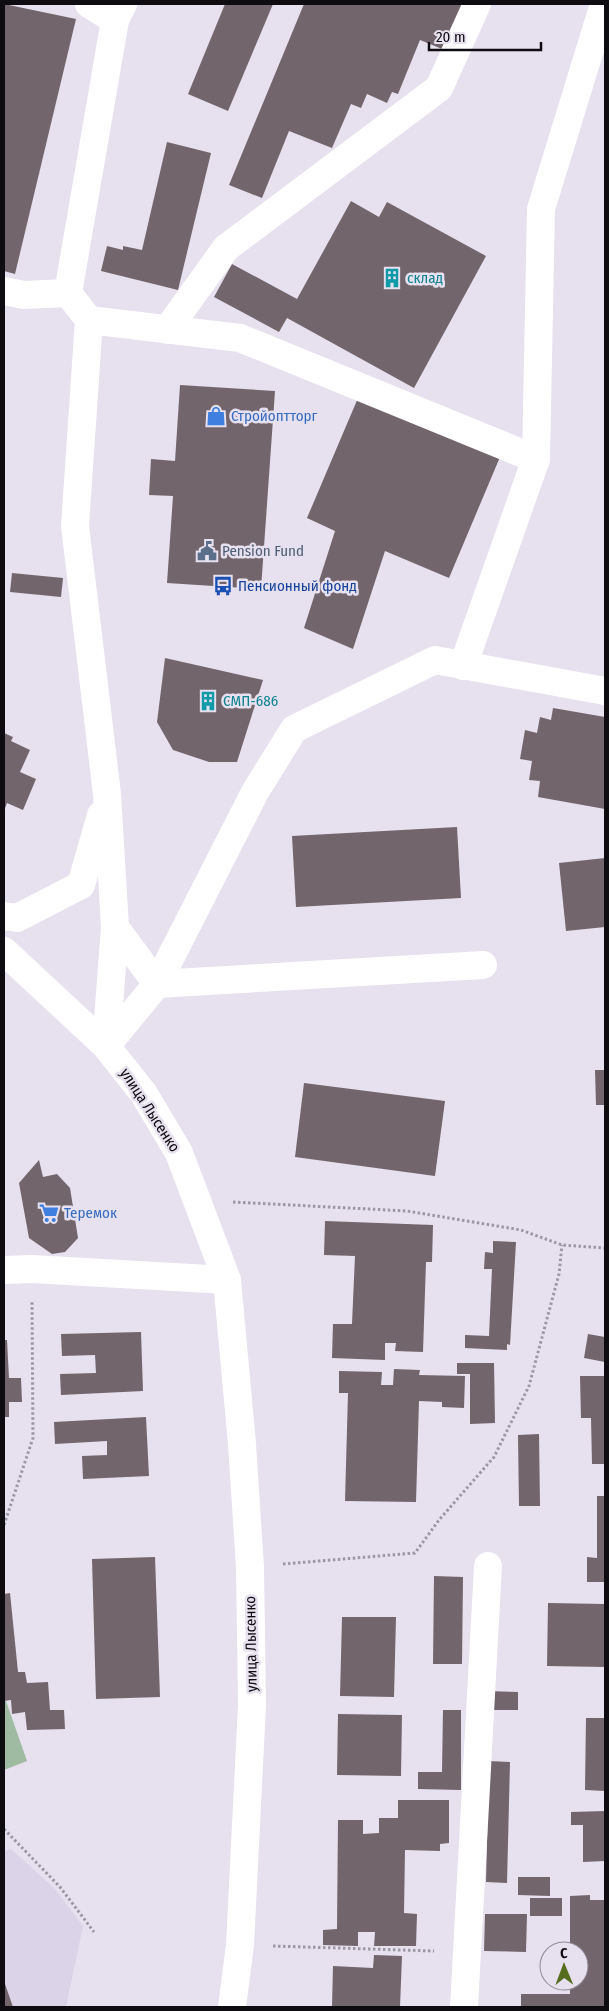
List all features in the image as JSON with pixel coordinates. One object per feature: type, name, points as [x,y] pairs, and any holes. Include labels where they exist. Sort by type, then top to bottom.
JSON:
[{"type":"main road","points":[[90,4],[119,12],[68,293],[89,320],[75,526],[107,794],[115,927],[106,1046]]},
{"type":"main road","points":[[167,330],[226,248],[439,88],[477,4]]},
{"type":"main road","points":[[463,666],[536,459],[541,208],[604,4]]},
{"type":"main road","points":[[4,291],[24,295],[68,293]]},
{"type":"main road","points":[[89,320],[240,338],[536,459]]},
{"type":"main road","points":[[106,1046],[157,984],[255,792],[294,729],[435,660],[605,691]]},
{"type":"main road","points":[[4,916],[17,918],[81,885],[107,794]]},
{"type":"main road","points":[[115,927],[157,984]]},
{"type":"main road","name":"улица Лысенко","points":[[4,950],[106,1046],[144,1094],[174,1145],[198,1200],[227,1280],[242,1444],[250,1567],[252,1705],[240,1945],[232,2007]]},
{"type":"main road","points":[[157,984],[484,965]]},
{"type":"main road","points":[[4,1255],[32,1269]]},
{"type":"main road","points":[[4,1270],[32,1269],[227,1280]]},
{"type":"main road","points":[[464,2007],[488,1566]]},
{"type":"path","points":[[198,1200],[407,1210],[521,1230],[562,1245],[605,1248]]},
{"type":"path","points":[[250,1567],[415,1553],[439,1520],[494,1457],[529,1386],[559,1274],[562,1245]]},
{"type":"path","points":[[4,1525],[33,1438],[32,1269]]},
{"type":"path","points":[[4,1829],[60,1886],[94,1932]]},
{"type":"path","points":[[240,1945],[467,1952]]},
{"type":"shaded area","points":[[11,1849],[54,1888],[83,1926],[66,2007],[4,2007],[4,1851]]},
{"type":"green space","points":[[4,1701],[6,1701],[27,1761],[4,1770]]},
{"type":"building","points":[[4,4],[76,19],[15,274],[4,271]]},
{"type":"building","points":[[225,4],[273,4],[228,111],[188,94]]},
{"type":"building","points":[[304,4],[466,4],[447,51],[420,40],[398,94],[392,92],[387,103],[367,94],[361,108],[351,104],[332,148],[289,131],[262,198],[229,185]]},
{"type":"building","points":[[167,142],[211,153],[178,290],[101,271],[107,246],[123,250],[123,246],[142,250]]},
{"type":"building","name":"склад","points":[[351,201],[379,217],[387,202],[486,256],[414,388],[287,318],[279,332],[214,297],[232,264],[297,299]]},
{"type":"building","points":[[180,385],[275,391],[261,589],[167,583],[173,496],[149,495],[151,459],[175,461]]},
{"type":"building","points":[[358,398],[500,457],[449,578],[385,551],[353,649],[304,628],[335,531],[307,518]]},
{"type":"building","points":[[12,573],[63,578],[61,597],[10,592]]},
{"type":"building","name":"СМП-686","points":[[165,658],[263,680],[237,762],[209,762],[173,750],[157,722]]},
{"type":"building","points":[[553,708],[605,717],[605,809],[538,797],[540,781],[529,780],[532,761],[520,759],[525,730],[537,733],[540,717],[551,720]]},
{"type":"building","points":[[4,733],[13,737],[11,741],[30,750],[20,772],[36,779],[23,810],[7,803],[4,811]]},
{"type":"building","points":[[457,827],[461,898],[296,907],[292,836]]},
{"type":"building","points":[[605,858],[605,927],[566,931],[559,863]]},
{"type":"building","points":[[595,1070],[605,1070],[605,1105],[596,1105]]},
{"type":"building","points":[[304,1083],[445,1101],[435,1176],[295,1157]]},
{"type":"building","name":"Теремок","points":[[39,1160],[43,1177],[57,1174],[70,1188],[78,1238],[65,1252],[52,1254],[29,1238],[19,1183]]},
{"type":"building","points":[[325,1221],[433,1225],[432,1262],[426,1262],[423,1352],[395,1351],[396,1343],[385,1343],[385,1360],[332,1358],[333,1324],[352,1324],[355,1256],[324,1255]]},
{"type":"building","points":[[493,1241],[516,1242],[510,1345],[507,1344],[507,1350],[465,1348],[465,1335],[489,1336],[492,1269],[484,1269],[485,1252],[493,1253]]},
{"type":"building","points":[[141,1332],[143,1391],[61,1395],[60,1374],[96,1373],[95,1355],[62,1356],[61,1334]]},
{"type":"building","points":[[588,1334],[605,1337],[605,1362],[584,1358]]},
{"type":"building","points":[[4,1340],[7,1340],[9,1378],[21,1378],[22,1402],[9,1402],[9,1417],[4,1417]]},
{"type":"building","points":[[457,1363],[494,1363],[495,1423],[470,1424],[470,1374],[457,1374]]},
{"type":"building","points":[[394,1369],[420,1370],[419,1375],[465,1376],[464,1408],[442,1407],[442,1402],[419,1401],[416,1502],[345,1501],[348,1393],[339,1393],[339,1371],[382,1372],[381,1385],[393,1385]]},
{"type":"building","points":[[580,1376],[605,1376],[605,1464],[592,1464],[591,1418],[581,1418]]},
{"type":"building","points":[[146,1417],[149,1476],[83,1479],[82,1456],[107,1455],[107,1441],[55,1444],[54,1422]]},
{"type":"building","points":[[539,1434],[540,1506],[519,1506],[518,1435]]},
{"type":"building","points":[[597,1496],[605,1496],[605,1582],[587,1582],[587,1557],[597,1558]]},
{"type":"building","points":[[155,1557],[160,1697],[96,1699],[92,1559]]},
{"type":"building","points":[[434,1576],[463,1577],[462,1664],[433,1664]]},
{"type":"building","points":[[10,1593],[18,1672],[25,1672],[27,1683],[48,1682],[50,1710],[64,1710],[65,1729],[27,1730],[25,1712],[12,1714],[11,1700],[4,1701],[4,1594]]},
{"type":"building","points":[[548,1603],[605,1604],[605,1667],[547,1666]]},
{"type":"building","points":[[342,1617],[396,1617],[394,1697],[340,1696]]},
{"type":"building","points":[[486,1691],[518,1692],[518,1710],[486,1710]]},
{"type":"building","points":[[443,1710],[461,1710],[461,1790],[418,1789],[418,1772],[442,1772]]},
{"type":"building","points":[[338,1714],[402,1715],[401,1776],[337,1775]]},
{"type":"building","points":[[586,1718],[605,1718],[605,1791],[585,1790]]},
{"type":"building","points":[[489,1761],[510,1762],[507,1883],[486,1882]]},
{"type":"building","points":[[398,1800],[449,1800],[449,1843],[440,1844],[440,1851],[405,1850],[404,1913],[417,1914],[416,1946],[374,1946],[375,1932],[358,1932],[358,1946],[323,1945],[323,1930],[337,1929],[338,1820],[363,1820],[363,1834],[379,1833],[379,1818],[398,1818]]},
{"type":"building","points":[[605,1811],[605,1861],[583,1862],[583,1825],[571,1825],[571,1812]]},
{"type":"building","points":[[518,1877],[550,1877],[550,1896],[518,1895]]},
{"type":"building","points":[[590,1895],[590,1900],[605,1900],[605,2007],[521,2007],[521,1994],[570,1994],[570,1991],[589,1991],[589,1941],[570,1941],[570,1896]]},
{"type":"building","points":[[530,1898],[562,1898],[562,1916],[530,1916]]},
{"type":"building","points":[[485,1914],[527,1914],[526,1952],[484,1951]]},
{"type":"building","points":[[374,1955],[402,1956],[400,2007],[332,2007],[333,1966],[373,1968]]},
{"type":"building","points":[[4,1981],[13,2007],[4,2007]]},
{"type":"place","name":"склад","points":[[392,278]]},
{"type":"place","name":"Стройоптторг","points":[[216,416]]},
{"type":"place","name":"Pension Fund","points":[[207,551]]},
{"type":"place","name":"Пенсионный фонд","points":[[223,586]]},
{"type":"place","name":"СМП-686","points":[[208,701]]},
{"type":"place","name":"Теремок","points":[[49,1213]]}]
